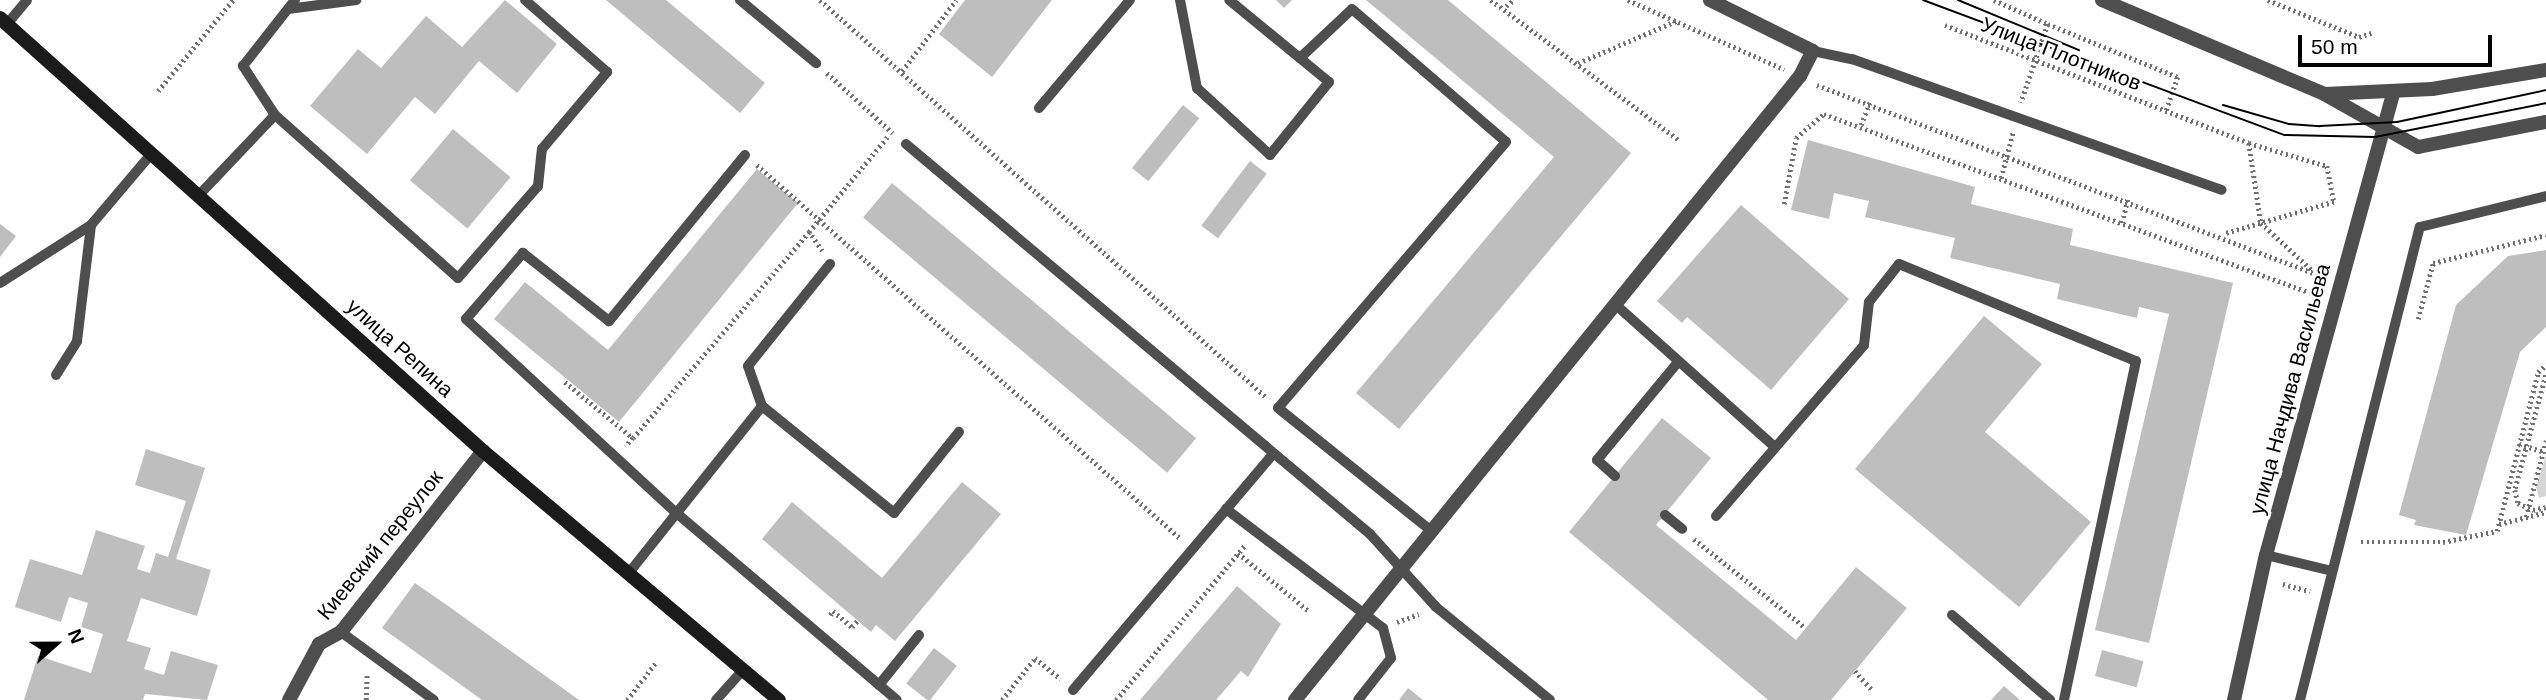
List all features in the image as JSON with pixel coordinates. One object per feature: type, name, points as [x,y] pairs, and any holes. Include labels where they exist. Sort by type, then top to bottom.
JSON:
[{"type":"main road","name":"улица Репина","points":[[4,21],[483,451],[779,700]]},
{"type":"street","points":[[1295,700],[1800,76],[1813,51],[1710,0]]},
{"type":"street","points":[[2102,0],[2324,94],[2417,147],[2546,122]]},
{"type":"street","points":[[2324,94],[2395,91],[2546,69]]},
{"type":"street","name":"улица Начдива Васильева","points":[[2234,700],[2266,555],[2395,91]]},
{"type":"street","name":"Киевский переулок","points":[[289,700],[319,644],[341,632],[483,451]]},
{"type":"lane","points":[[4,21],[27,0]]},
{"type":"lane","points":[[356,0],[291,4],[243,66],[275,116],[458,278],[538,187],[542,149],[607,72],[525,0]]},
{"type":"lane","points":[[740,0],[816,63]]},
{"type":"lane","points":[[1039,108],[1130,0]]},
{"type":"lane","points":[[1180,0],[1197,88],[1270,155],[1329,82],[1229,0]]},
{"type":"lane","points":[[1300,58],[1352,9],[1506,142],[1278,408],[1433,532]]},
{"type":"lane","points":[[1813,51],[1852,59],[2221,190]]},
{"type":"lane","points":[[200,195],[275,116]]},
{"type":"lane","points":[[906,144],[1370,534],[1436,607],[1550,700]]},
{"type":"lane","points":[[0,284],[91,225],[152,153]]},
{"type":"lane","points":[[745,155],[609,321],[523,253],[466,319],[674,511],[897,700]]},
{"type":"lane","points":[[2300,700],[2420,227],[2546,195]]},
{"type":"lane","points":[[56,374],[77,341],[91,225]]},
{"type":"lane","points":[[830,264],[748,366],[762,407],[894,513],[959,432]]},
{"type":"lane","points":[[1716,516],[1864,345],[1869,302],[1899,264],[2136,361],[2064,700]]},
{"type":"lane","points":[[1616,306],[1774,447]]},
{"type":"lane","points":[[1615,476],[1597,460],[1678,362]]},
{"type":"lane","points":[[628,574],[674,511],[762,407]]},
{"type":"lane","points":[[1073,690],[1273,454]]},
{"type":"lane","points":[[1226,509],[1383,628],[1391,658],[1358,700]]},
{"type":"lane","points":[[1665,515],[1682,529]]},
{"type":"lane","points":[[2266,555],[2332,571]]},
{"type":"lane","points":[[1952,615],[2050,700]]},
{"type":"lane","points":[[341,632],[434,700]]},
{"type":"lane","points":[[879,685],[919,635]]},
{"type":"lane","points":[[716,700],[743,670]]},
{"type":"path","points":[[158,91],[233,0]]},
{"type":"path","points":[[820,0],[1278,408]]},
{"type":"path","points":[[902,71],[956,0]]},
{"type":"path","points":[[1491,0],[1679,140]]},
{"type":"path","points":[[1506,6],[1514,0]]},
{"type":"path","points":[[1628,0],[1800,76],[2224,234],[2316,274],[2261,223],[2249,143]]},
{"type":"path","name":"Улица Плотников","points":[[1994,0],[2178,77],[2166,111]]},
{"type":"path","points":[[2268,0],[2359,37],[2371,33]]},
{"type":"path","points":[[1577,64],[1677,21]]},
{"type":"path","points":[[2001,177],[2016,117],[2048,24]]},
{"type":"path","name":"Улица Плотников","points":[[1945,25],[2249,143],[2327,166],[2334,202],[2261,223]]},
{"type":"path","points":[[816,63],[906,144]]},
{"type":"path","points":[[1861,125],[1870,101]]},
{"type":"path","points":[[1783,204],[1796,138],[1824,114],[1861,125],[2311,293]]},
{"type":"path","points":[[633,438],[892,131]]},
{"type":"path","points":[[745,155],[1192,549]]},
{"type":"path","points":[[2122,223],[2128,198]]},
{"type":"path","points":[[2224,234],[2261,223]]},
{"type":"path","points":[[809,232],[830,264]]},
{"type":"path","points":[[2432,263],[2546,235]]},
{"type":"path","points":[[2361,542],[2443,542],[2497,531],[2538,372],[2546,365]]},
{"type":"path","points":[[2546,375],[2515,490],[2518,503],[2529,508],[2546,510]]},
{"type":"path","points":[[2526,517],[2546,441]]},
{"type":"path","points":[[2519,444],[2545,452]]},
{"type":"path","points":[[2499,524],[2546,510]]},
{"type":"path","points":[[1682,529],[1806,628]]},
{"type":"path","points":[[1116,700],[1256,532]]},
{"type":"path","points":[[1238,553],[1310,612]]},
{"type":"path","points":[[830,615],[833,611],[852,627],[857,621]]},
{"type":"path","points":[[1002,700],[1035,659],[1073,690]]},
{"type":"path","points":[[627,700],[657,661]]},
{"type":"path","points":[[1855,671],[1872,691]]},
{"type":"shaded area","points":[[2546,456],[2546,496],[2539,498],[2536,487]]},
{"type":"building","points":[[505,0],[557,44],[517,93],[479,61],[435,114],[415,97],[367,154],[310,106],[358,49],[381,68],[426,16],[462,47]]},
{"type":"building","points":[[606,0],[666,0],[765,83],[740,113]]},
{"type":"building","points":[[965,0],[1052,0],[992,77],[939,34]]},
{"type":"building","points":[[1276,0],[1292,0],[1284,8]]},
{"type":"building","points":[[1366,0],[1448,0],[1631,153],[1399,429],[1356,393],[1554,157]]},
{"type":"building","points":[[1183,105],[1199,118],[1148,181],[1132,168]]},
{"type":"building","points":[[453,129],[510,177],[467,229],[410,180]]},
{"type":"building","points":[[1808,140],[1975,187],[1971,204],[2073,229],[2070,245],[2233,283],[2149,643],[2095,630],[2169,314],[2139,307],[2137,318],[2057,299],[2060,284],[1950,258],[1955,238],[1865,217],[1869,201],[1834,193],[1829,219],[1791,210]]},
{"type":"building","points":[[1250,161],[1267,174],[1218,238],[1201,226]]},
{"type":"building","points":[[757,169],[798,203],[619,422],[494,319],[525,282],[608,350]]},
{"type":"building","points":[[892,183],[1196,438],[1167,473],[863,217]]},
{"type":"building","points":[[1741,205],[1849,299],[1771,390],[1687,317],[1682,323],[1657,301]]},
{"type":"building","points":[[0,224],[16,236],[0,257]]},
{"type":"building","points":[[2546,250],[2546,327],[2520,352],[2466,535],[2414,525],[2416,520],[2399,515],[2456,305],[2508,256]]},
{"type":"building","points":[[1984,316],[2042,364],[1985,432],[2091,522],[2019,607],[1855,469]]},
{"type":"building","points":[[1662,418],[1711,458],[1656,525],[1796,640],[1856,567],[1907,608],[1831,700],[1768,700],[1569,532]]},
{"type":"building","points":[[146,449],[205,468],[176,559],[211,570],[197,616],[141,598],[127,641],[151,648],[144,669],[164,675],[171,651],[218,665],[207,700],[145,694],[143,700],[24,700],[38,656],[91,673],[103,634],[81,627],[88,603],[69,597],[61,622],[15,607],[30,559],[82,575],[96,530],[145,546],[137,569],[150,573],[156,553],[168,557],[186,501],[135,485]]},
{"type":"building","points":[[962,482],[1001,514],[895,641],[876,625],[871,632],[762,539],[792,502],[882,578]]},
{"type":"building","points":[[415,583],[579,700],[482,700],[382,628]]},
{"type":"building","points":[[1237,586],[1281,624],[1248,677],[1241,671],[1216,700],[1140,700]]},
{"type":"building","points":[[934,648],[957,666],[930,700],[906,683]]},
{"type":"building","points":[[2102,650],[2144,661],[2137,687],[2095,676]]},
{"type":"building","points":[[2004,686],[2020,700],[1991,700]]},
{"type":"building","points":[[1408,688],[1423,700],[1399,700]]},
{"type":"tram line","points":[[1923,0],[2285,135],[2375,137],[2546,103]]},
{"type":"tram line","points":[[1958,0],[2079,50]]},
{"type":"tram line","points":[[2223,105],[2289,124],[2320,126],[2397,122],[2546,90]]}]
